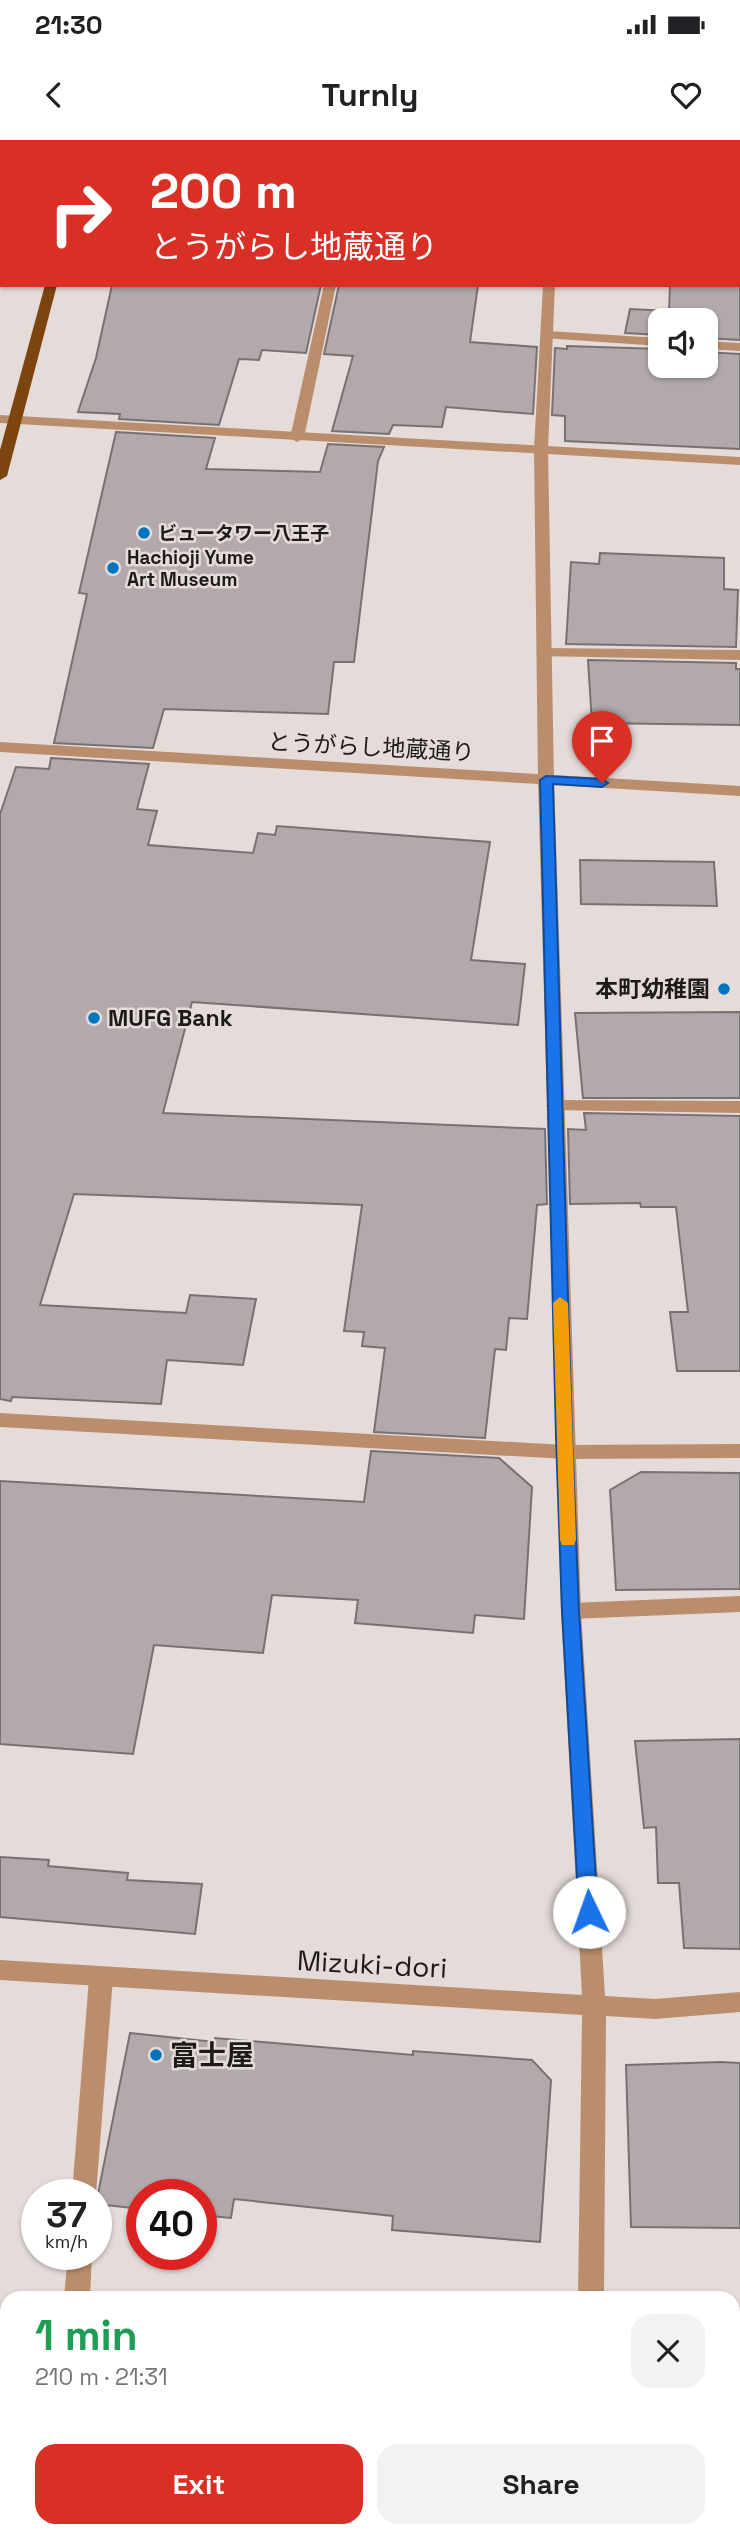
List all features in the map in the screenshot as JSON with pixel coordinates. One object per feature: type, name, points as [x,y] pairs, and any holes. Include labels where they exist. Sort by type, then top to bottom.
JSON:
[{"type":"highway","points":[[0,476],[50,287]]},
{"type":"street","points":[[297,438],[330,287]]},
{"type":"street","points":[[549,287],[541,449],[546,780],[571,1611],[594,2007],[591,2291]]},
{"type":"street","points":[[548,335],[648,341]]},
{"type":"street","points":[[718,346],[740,347]]},
{"type":"street","points":[[0,419],[297,438],[740,461]]},
{"type":"street","points":[[544,653],[740,654]]},
{"type":"street","name":"とうがらし地蔵通り","points":[[0,747],[740,791]]},
{"type":"street","points":[[555,1106],[740,1107]]},
{"type":"street","points":[[0,1420],[565,1452],[740,1451]]},
{"type":"street","points":[[571,1611],[740,1605]]},
{"type":"street","name":"Mizuki-dori","points":[[0,1970],[654,2010],[740,2002]]},
{"type":"street","points":[[86,2179],[101,1978]]},
{"type":"street","points":[[77,2291],[79,2270]]},
{"type":"building","points":[[112,287],[321,287],[306,353],[262,350],[259,360],[239,359],[219,425],[119,419],[120,414],[78,412],[96,358]]},
{"type":"building","points":[[339,287],[478,287],[470,342],[537,347],[533,414],[446,407],[442,427],[393,425],[389,434],[332,431],[353,356],[324,354]]},
{"type":"building","points":[[670,287],[740,287],[740,340],[718,339],[718,308],[669,308]]},
{"type":"building","points":[[630,309],[648,310],[648,334],[625,333]]},
{"type":"building","points":[[567,346],[648,349],[648,378],[718,378],[718,353],[740,354],[740,449],[565,441],[565,416],[552,415],[555,348],[567,349]]},
{"type":"building","points":[[116,432],[215,438],[206,469],[320,472],[328,444],[384,447],[378,461],[354,662],[334,662],[328,714],[164,709],[153,748],[54,743],[87,594],[79,593]]},
{"type":"building","points":[[600,553],[724,558],[724,589],[738,590],[736,647],[566,644],[571,562],[599,564]]},
{"type":"building","points":[[588,660],[736,663],[736,669],[740,669],[740,725],[592,723]]},
{"type":"building","points":[[51,758],[149,764],[137,809],[157,811],[148,845],[253,853],[258,833],[275,835],[277,826],[490,842],[471,960],[525,964],[518,1025],[192,1002],[163,1113],[545,1129],[547,1204],[537,1205],[527,1319],[509,1318],[506,1350],[495,1349],[485,1438],[374,1432],[385,1348],[362,1346],[364,1332],[344,1331],[362,1205],[74,1194],[40,1305],[186,1313],[190,1295],[256,1299],[243,1365],[167,1360],[161,1404],[12,1397],[11,1401],[0,1399],[0,814],[16,767],[49,769]]},
{"type":"building","points":[[580,860],[714,862],[717,906],[581,904]]},
{"type":"building","points":[[740,1012],[740,1098],[583,1098],[575,1013]]},
{"type":"building","points":[[584,1113],[740,1116],[740,1371],[677,1371],[670,1312],[688,1312],[676,1207],[641,1207],[640,1203],[570,1204],[568,1129],[586,1130]]},
{"type":"building","points":[[371,1451],[499,1458],[532,1487],[524,1619],[475,1615],[473,1633],[355,1623],[358,1600],[272,1595],[263,1653],[154,1645],[133,1754],[0,1744],[0,1481],[364,1502]]},
{"type":"building","points":[[641,1472],[740,1473],[740,1589],[616,1590],[610,1490]]},
{"type":"building","points":[[740,1739],[740,1949],[684,1948],[679,1883],[658,1883],[656,1827],[644,1828],[635,1741]]},
{"type":"building","points":[[0,1857],[49,1860],[48,1866],[128,1873],[127,1880],[202,1884],[195,1934],[0,1917]]},
{"type":"building","points":[[130,2033],[215,2042],[215,2038],[413,2055],[413,2051],[532,2060],[551,2080],[540,2242],[392,2230],[393,2216],[234,2199],[231,2218],[217,2217],[217,2179],[126,2179],[126,2207],[112,2206],[112,2179],[101,2179]]},
{"type":"building","points":[[740,2063],[740,2228],[631,2227],[626,2065]]},
{"type":"slow traffic","points":[[560,1303],[568,1540]]},
{"type":"place","name":"ビュータワー八王子","points":[[144,533]]},
{"type":"place","name":"Hachioji Yume Art Museum","points":[[113,568]]},
{"type":"place","name":"本町幼稚園","points":[[724,989]]},
{"type":"place","name":"MUFG Bank","points":[[94,1018]]},
{"type":"place","name":"富士屋","points":[[156,2055]]},
{"type":"route","points":[[589,1912],[571,1611],[564,1436],[546,780],[602,783]]}]
